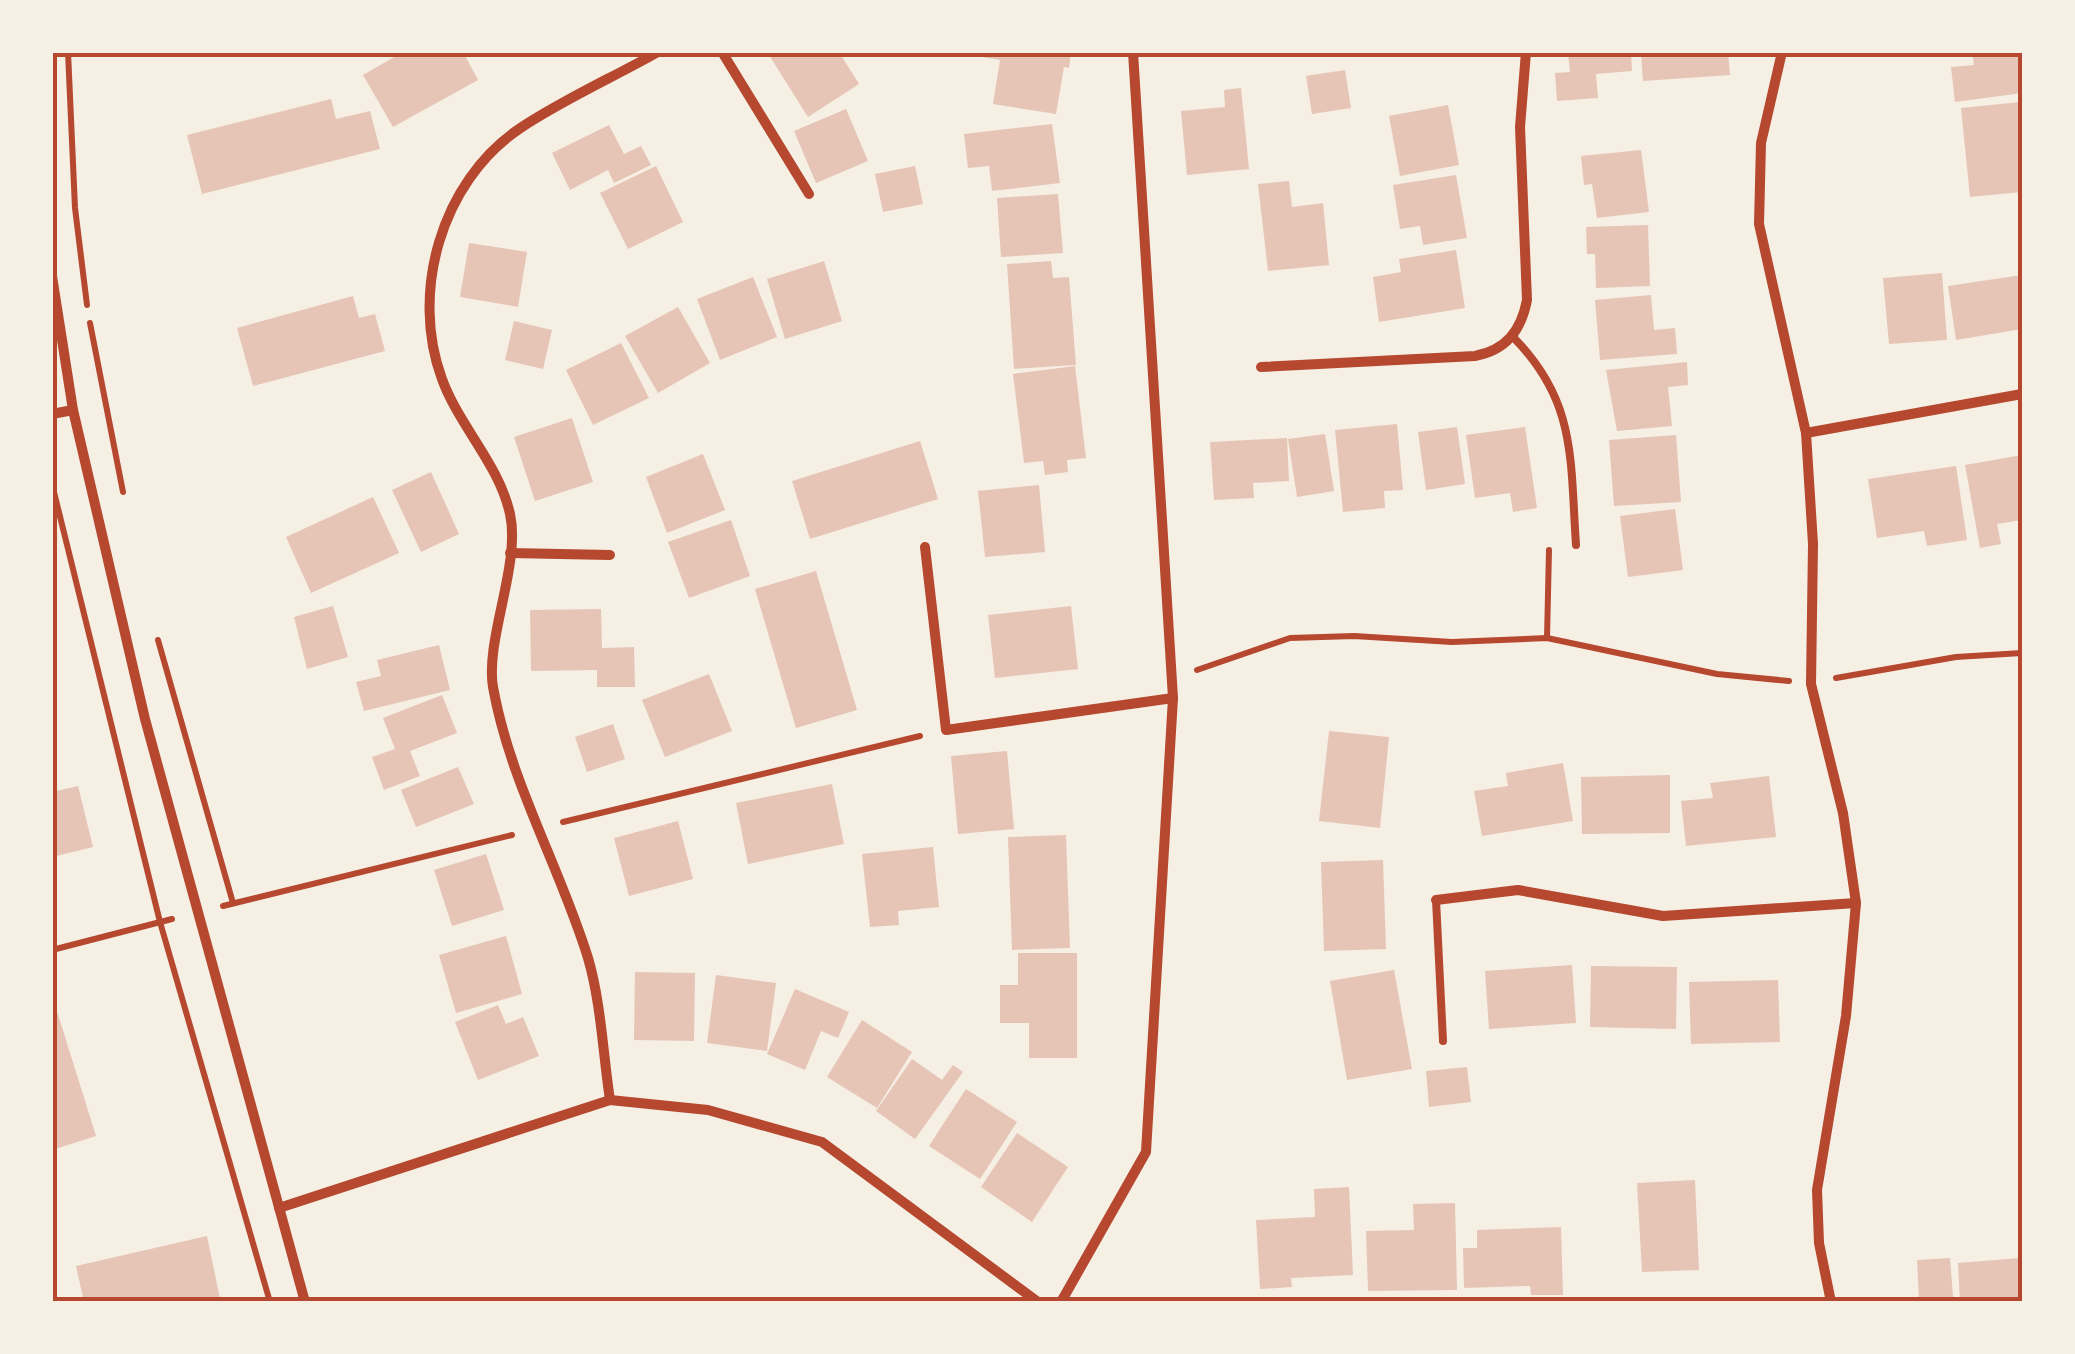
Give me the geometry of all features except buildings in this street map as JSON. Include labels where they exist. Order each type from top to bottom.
[{"type":"street","points":[[610,1100],[588,960],[535,829],[492,684],[510,554],[510,516],[493,470],[442,382],[432,344],[429,298],[442,227],[462,188],[516,130],[658,52]]},
{"type":"street","points":[[722,52],[809,194]]},
{"type":"street","points":[[1061,1302],[1146,1152],[1173,698],[1133,52]]},
{"type":"street","points":[[1261,367],[1474,356],[1490,353],[1512,336],[1527,300],[1520,127],[1526,52]]},
{"type":"street","points":[[1782,52],[1761,143],[1759,224],[1806,433],[1813,544],[1811,681],[1842,813],[1856,904],[1846,1016],[1817,1190],[1820,1244],[1831,1302]]},
{"type":"street","points":[[52,276],[73,410],[195,912],[304,1302]]},
{"type":"street","points":[[1806,433],[2022,394]]},
{"type":"street","points":[[52,414],[73,410]]},
{"type":"street","points":[[925,547],[946,730],[1173,698]]},
{"type":"street","points":[[510,554],[610,555]]},
{"type":"street","points":[[1436,900],[1518,890],[1663,916],[1856,904]]},
{"type":"street","points":[[278,1208],[610,1100],[708,1110],[822,1142],[1038,1302]]},
{"type":"lane","points":[[1512,336],[1534,358],[1562,406],[1576,545]]},
{"type":"lane","points":[[1436,900],[1443,1041]]},
{"type":"path","points":[[68,52],[75,208],[88,312],[127,510]]},
{"type":"path","points":[[52,484],[160,922],[270,1302]]},
{"type":"path","points":[[1548,638],[1549,535]]},
{"type":"path","points":[[157,636],[234,903]]},
{"type":"path","points":[[1171,672],[1208,670],[1290,638],[1354,636],[1452,642],[1548,638],[1717,674],[1811,681],[1956,657],[2022,654]]},
{"type":"path","points":[[52,950],[946,730]]}]
